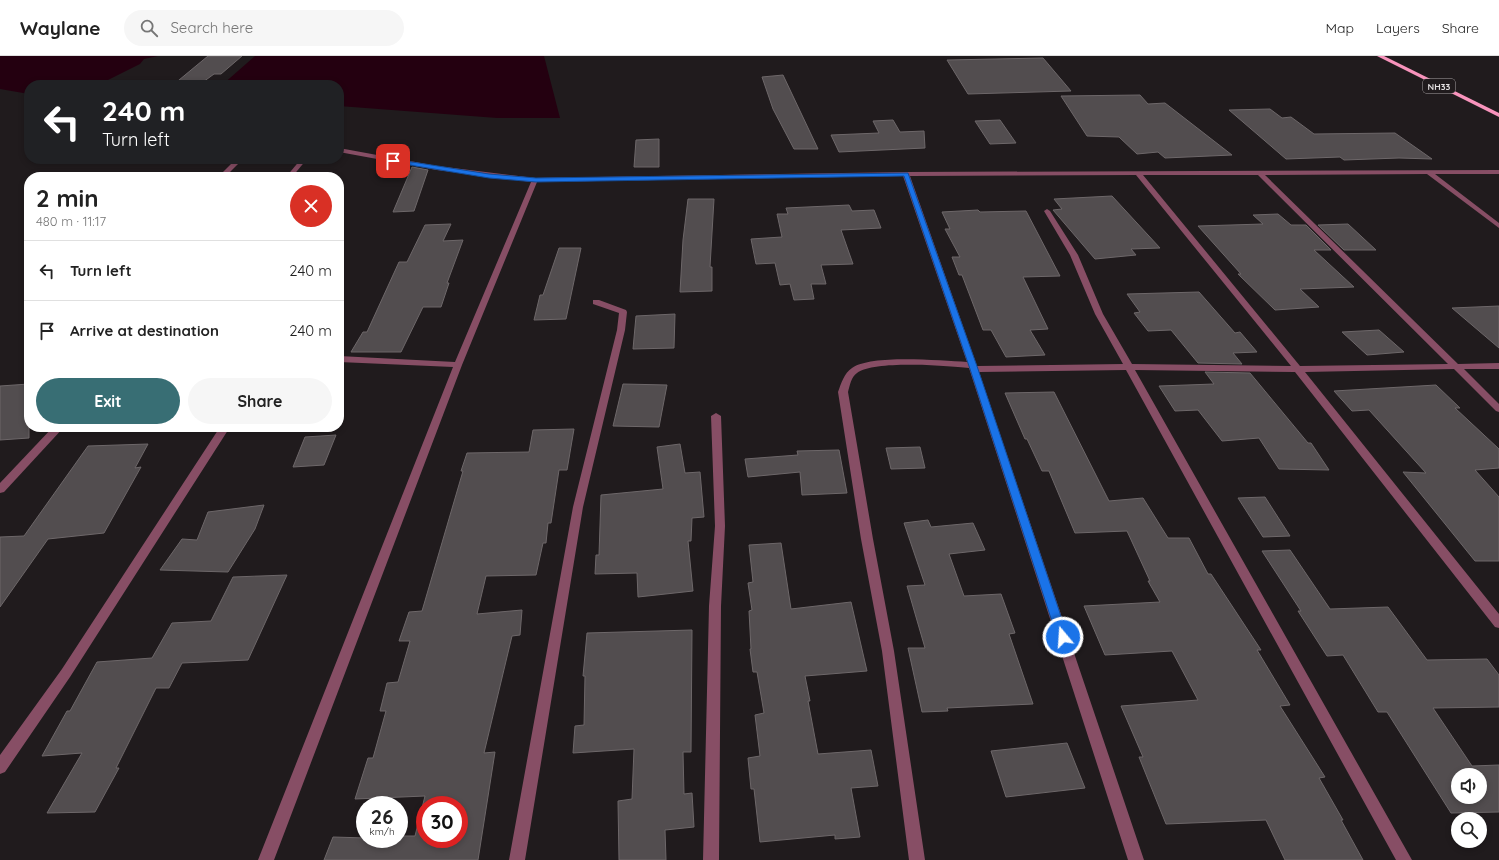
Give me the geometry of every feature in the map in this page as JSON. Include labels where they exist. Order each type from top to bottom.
[{"type":"highway","name":"NH33","points":[[1380,56],[1499,115]]},
{"type":"street","points":[[344,151],[406,164],[489,176],[536,180],[906,174],[1427,171],[1499,172]]},
{"type":"street","points":[[226,172],[235,164]]},
{"type":"street","points":[[293,172],[300,164]]},
{"type":"street","points":[[1427,171],[1499,226]]},
{"type":"street","points":[[1259,172],[1499,409]]},
{"type":"street","points":[[1138,173],[1298,369],[1499,623]]},
{"type":"street","points":[[906,174],[973,367],[1136,860]]},
{"type":"street","points":[[266,860],[458,365],[536,180]]},
{"type":"street","points":[[1047,211],[1074,255],[1099,314],[1136,382],[1150,403],[1404,860]]},
{"type":"street","points":[[517,860],[578,507],[621,330],[623,312],[596,302]]},
{"type":"street","points":[[344,359],[458,365]]},
{"type":"street","points":[[917,860],[888,651],[867,539],[843,392],[847,378],[857,369],[873,364],[973,367],[1298,369],[1499,366]]},
{"type":"street","points":[[712,860],[715,606],[720,526],[716,416]]},
{"type":"street","points":[[0,489],[54,432]]},
{"type":"street","points":[[0,767],[66,673],[222,432]]},
{"type":"shaded area","points":[[0,56],[158,56],[144,59],[140,64],[108,80],[24,80],[24,93],[0,89]]},
{"type":"shaded area","points":[[255,56],[544,56],[560,118],[497,118],[344,106],[344,80],[228,80]]},
{"type":"building","points":[[208,56],[242,56],[221,74],[214,74],[206,80],[179,80]]},
{"type":"building","points":[[1043,58],[1071,91],[968,94],[947,60]]},
{"type":"building","points":[[783,75],[818,149],[794,149],[773,109],[762,77]]},
{"type":"building","points":[[1140,95],[1148,104],[1165,103],[1232,155],[1165,158],[1158,152],[1137,154],[1119,137],[1087,136],[1061,96]]},
{"type":"building","points":[[1270,109],[1282,118],[1291,117],[1314,134],[1395,133],[1432,159],[1399,158],[1344,160],[1340,157],[1286,159],[1229,110]]},
{"type":"building","points":[[893,120],[900,132],[924,131],[925,148],[839,152],[831,135],[879,133],[873,121]]},
{"type":"building","points":[[1000,120],[1016,143],[990,144],[975,121]]},
{"type":"building","points":[[659,139],[659,167],[634,167],[636,140]]},
{"type":"building","points":[[412,167],[428,170],[414,211],[393,212]]},
{"type":"building","points":[[1112,196],[1160,248],[1131,249],[1136,255],[1095,259],[1053,210],[1062,209],[1054,199]]},
{"type":"building","points":[[688,199],[714,199],[710,267],[712,267],[712,291],[680,292],[683,240]]},
{"type":"building","points":[[849,205],[852,211],[874,210],[881,228],[841,230],[853,264],[821,265],[826,284],[811,284],[814,299],[794,300],[790,284],[780,285],[775,263],[756,264],[751,239],[782,237],[777,214],[788,214],[786,208]]},
{"type":"building","points":[[978,210],[980,212],[1026,211],[1060,276],[1023,277],[1048,329],[1030,330],[1045,355],[1006,357],[991,330],[983,330],[962,275],[959,275],[952,257],[960,257],[945,229],[950,229],[942,212]]},
{"type":"building","points":[[1278,214],[1291,225],[1306,225],[1331,250],[1314,250],[1354,287],[1300,289],[1319,307],[1275,310],[1238,274],[1241,274],[1198,226],[1263,224],[1253,215]]},
{"type":"building","points":[[451,224],[443,241],[463,240],[447,283],[449,283],[441,307],[423,307],[401,352],[351,352],[363,332],[367,332],[399,262],[407,262],[425,225]]},
{"type":"building","points":[[1348,224],[1376,250],[1344,250],[1318,225]]},
{"type":"building","points":[[559,248],[581,248],[566,319],[534,320],[540,295],[543,295]]},
{"type":"building","points":[[1199,292],[1235,333],[1240,332],[1257,352],[1233,353],[1242,364],[1198,363],[1171,330],[1148,331],[1134,313],[1140,312],[1127,294]]},
{"type":"building","points":[[1499,306],[1499,348],[1452,308]]},
{"type":"building","points":[[675,314],[674,348],[633,349],[636,316]]},
{"type":"building","points":[[1379,330],[1404,352],[1367,355],[1342,332]]},
{"type":"building","points":[[1205,372],[1250,373],[1308,443],[1311,443],[1329,470],[1279,469],[1259,438],[1222,441],[1198,410],[1175,411],[1159,386],[1214,384]]},
{"type":"building","points":[[24,384],[24,432],[29,432],[29,438],[0,440],[0,386]]},
{"type":"building","points":[[623,384],[667,385],[659,427],[613,426]]},
{"type":"building","points":[[1436,385],[1460,408],[1455,408],[1499,449],[1499,468],[1475,470],[1499,497],[1499,561],[1475,561],[1403,472],[1426,473],[1369,410],[1352,411],[1334,391]]},
{"type":"building","points":[[1054,392],[1109,501],[1143,498],[1168,538],[1189,538],[1208,574],[1211,574],[1261,650],[1257,650],[1290,705],[1280,706],[1325,777],[1319,778],[1343,820],[1341,820],[1363,860],[1285,860],[1266,820],[1166,824],[1139,757],[1143,757],[1121,706],[1198,700],[1172,651],[1105,655],[1084,606],[1160,602],[1148,581],[1150,581],[1127,531],[1075,533],[1049,471],[1042,471],[1027,439],[1025,439],[1005,393]]},
{"type":"building","points":[[574,429],[567,470],[559,470],[551,523],[548,523],[546,543],[543,543],[536,575],[486,576],[477,614],[522,610],[520,635],[512,636],[484,753],[495,752],[478,860],[324,860],[333,837],[356,838],[356,848],[408,848],[408,836],[415,836],[416,832],[416,848],[468,848],[468,796],[356,796],[355,799],[368,758],[373,758],[386,711],[380,711],[387,683],[398,682],[410,641],[399,641],[409,612],[422,611],[467,453],[529,452],[533,430]]},
{"type":"building","points":[[336,435],[324,465],[293,467],[305,437]]},
{"type":"building","points":[[148,444],[135,468],[141,467],[104,533],[48,539],[0,607],[0,537],[24,536],[88,446]]},
{"type":"building","points":[[680,444],[685,473],[700,472],[704,517],[692,518],[691,541],[688,541],[693,591],[638,597],[637,573],[595,574],[596,555],[599,555],[601,495],[663,489],[657,447]]},
{"type":"building","points":[[920,447],[925,468],[891,469],[886,448]]},
{"type":"building","points":[[839,450],[847,493],[802,495],[800,472],[748,477],[745,459],[798,455],[797,451]]},
{"type":"building","points":[[1265,497],[1290,536],[1263,537],[1238,498]]},
{"type":"building","points":[[264,505],[255,529],[228,572],[160,570],[182,539],[197,540],[208,512]]},
{"type":"building","points":[[928,520],[931,527],[973,523],[985,550],[949,554],[964,596],[1001,594],[1015,633],[1009,634],[1033,704],[947,708],[948,711],[922,712],[908,648],[925,648],[907,586],[925,585],[904,523]]},
{"type":"building","points":[[781,543],[791,609],[851,602],[867,671],[805,676],[818,754],[871,750],[878,786],[851,788],[860,837],[835,839],[835,835],[760,842],[754,789],[751,789],[748,758],[760,756],[755,715],[764,713],[757,672],[753,672],[750,649],[749,611],[752,610],[748,583],[753,582],[749,545]]},
{"type":"building","points":[[1290,550],[1330,609],[1388,607],[1427,660],[1487,659],[1499,675],[1499,707],[1433,708],[1472,766],[1499,765],[1499,812],[1451,813],[1387,712],[1378,712],[1343,655],[1327,656],[1298,611],[1301,611],[1262,551]]},
{"type":"building","points":[[287,575],[248,660],[182,663],[169,688],[156,688],[116,768],[119,768],[95,812],[47,813],[82,753],[42,756],[67,711],[70,711],[97,662],[152,658],[172,623],[211,621],[233,577]]},
{"type":"building","points":[[692,630],[691,752],[683,752],[684,794],[692,793],[694,827],[665,830],[666,860],[619,860],[618,801],[632,799],[634,749],[573,753],[575,726],[584,725],[585,676],[583,676],[587,633]]},
{"type":"building","points":[[1067,743],[1085,788],[1006,797],[991,751]]},
{"type":"route","points":[[393,161],[489,176],[536,180],[906,174],[974,369],[1063,637]]}]
